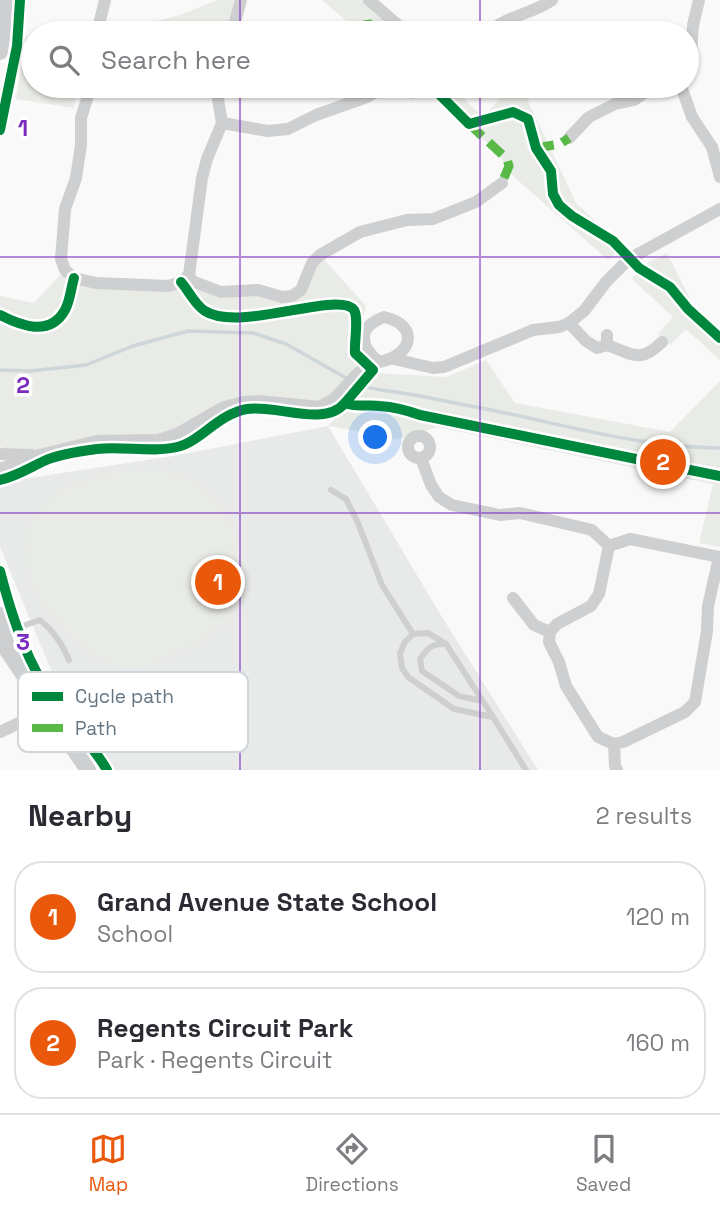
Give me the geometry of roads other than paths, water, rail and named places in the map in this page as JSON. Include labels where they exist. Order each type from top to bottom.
[{"type":"street","points":[[0,52],[7,0]]},
{"type":"street","points":[[100,21],[105,0]]},
{"type":"street","points":[[236,21],[242,0]]},
{"type":"street","points":[[369,0],[393,21]]},
{"type":"street","points":[[506,21],[538,9],[552,0]]},
{"type":"street","points":[[694,21],[699,0]]},
{"type":"street","points":[[87,98],[81,118],[81,145],[75,178],[65,209],[61,259],[65,270],[74,278],[96,283],[157,286],[181,282],[188,275],[206,159],[222,123],[218,98]]},
{"type":"street","points":[[222,123],[268,131],[288,128],[364,98]]},
{"type":"street","points":[[569,138],[589,117],[615,104],[637,98]]},
{"type":"street","points":[[685,98],[692,117],[712,147],[720,177]]},
{"type":"street","points":[[188,275],[192,281],[221,292],[258,290],[282,297],[292,296],[301,290],[312,263],[320,255],[360,232],[407,220],[433,219],[476,202],[502,183]]},
{"type":"street","points":[[0,469],[35,456],[97,441],[158,440],[177,434],[224,407],[259,401],[319,407],[341,392],[357,375],[379,362],[394,359],[433,368],[444,367],[533,330],[559,327],[584,311],[629,258],[720,209]]},
{"type":"street","points":[[357,375],[364,332],[371,322],[384,317],[397,320],[404,326],[421,364]]},
{"type":"street","points":[[569,323],[586,341],[597,348],[607,340],[640,356],[650,355],[662,342]]},
{"type":"street","points":[[394,359],[404,352],[408,338]]},
{"type":"street","points":[[364,345],[370,355],[379,362]]},
{"type":"street","points":[[0,454],[35,456]]},
{"type":"street","points":[[421,458],[431,485],[439,497],[452,505],[500,515],[520,513],[592,530],[609,546]]},
{"type":"street","points":[[630,539],[720,557],[708,606],[707,631],[695,702],[685,712],[614,744],[598,737],[566,686],[559,662],[549,642],[550,632],[557,624],[591,606],[599,594],[609,546],[630,539]]},
{"type":"street","points":[[513,598],[534,625],[550,632]]},
{"type":"street","points":[[0,615],[3,636],[23,672]]},
{"type":"street","points":[[0,732],[18,723]]},
{"type":"street","points":[[614,744],[617,770]]},
{"type":"street","points":[[76,752],[88,770]]},
{"type":"lane","points":[[331,490],[346,499],[382,585],[413,634]]},
{"type":"lane","points":[[3,636],[40,620],[52,629],[69,660]]},
{"type":"lane","points":[[493,717],[454,709],[408,677],[402,668],[400,653],[405,642],[413,634],[428,633],[446,644],[482,701],[493,717],[527,770]]},
{"type":"lane","points":[[446,644],[435,643],[427,649],[420,659],[422,671],[459,696],[482,701]]},
{"type":"waterway","points":[[0,370],[30,371],[86,365],[133,346],[188,331],[253,333],[286,344],[348,379]]},
{"type":"waterway","points":[[355,383],[624,438],[688,447],[720,448]]},
{"type":"place","name":"Regents Circuit Park","points":[[663,462]]},
{"type":"place","name":"Grand Avenue State School","points":[[218,582]]}]
